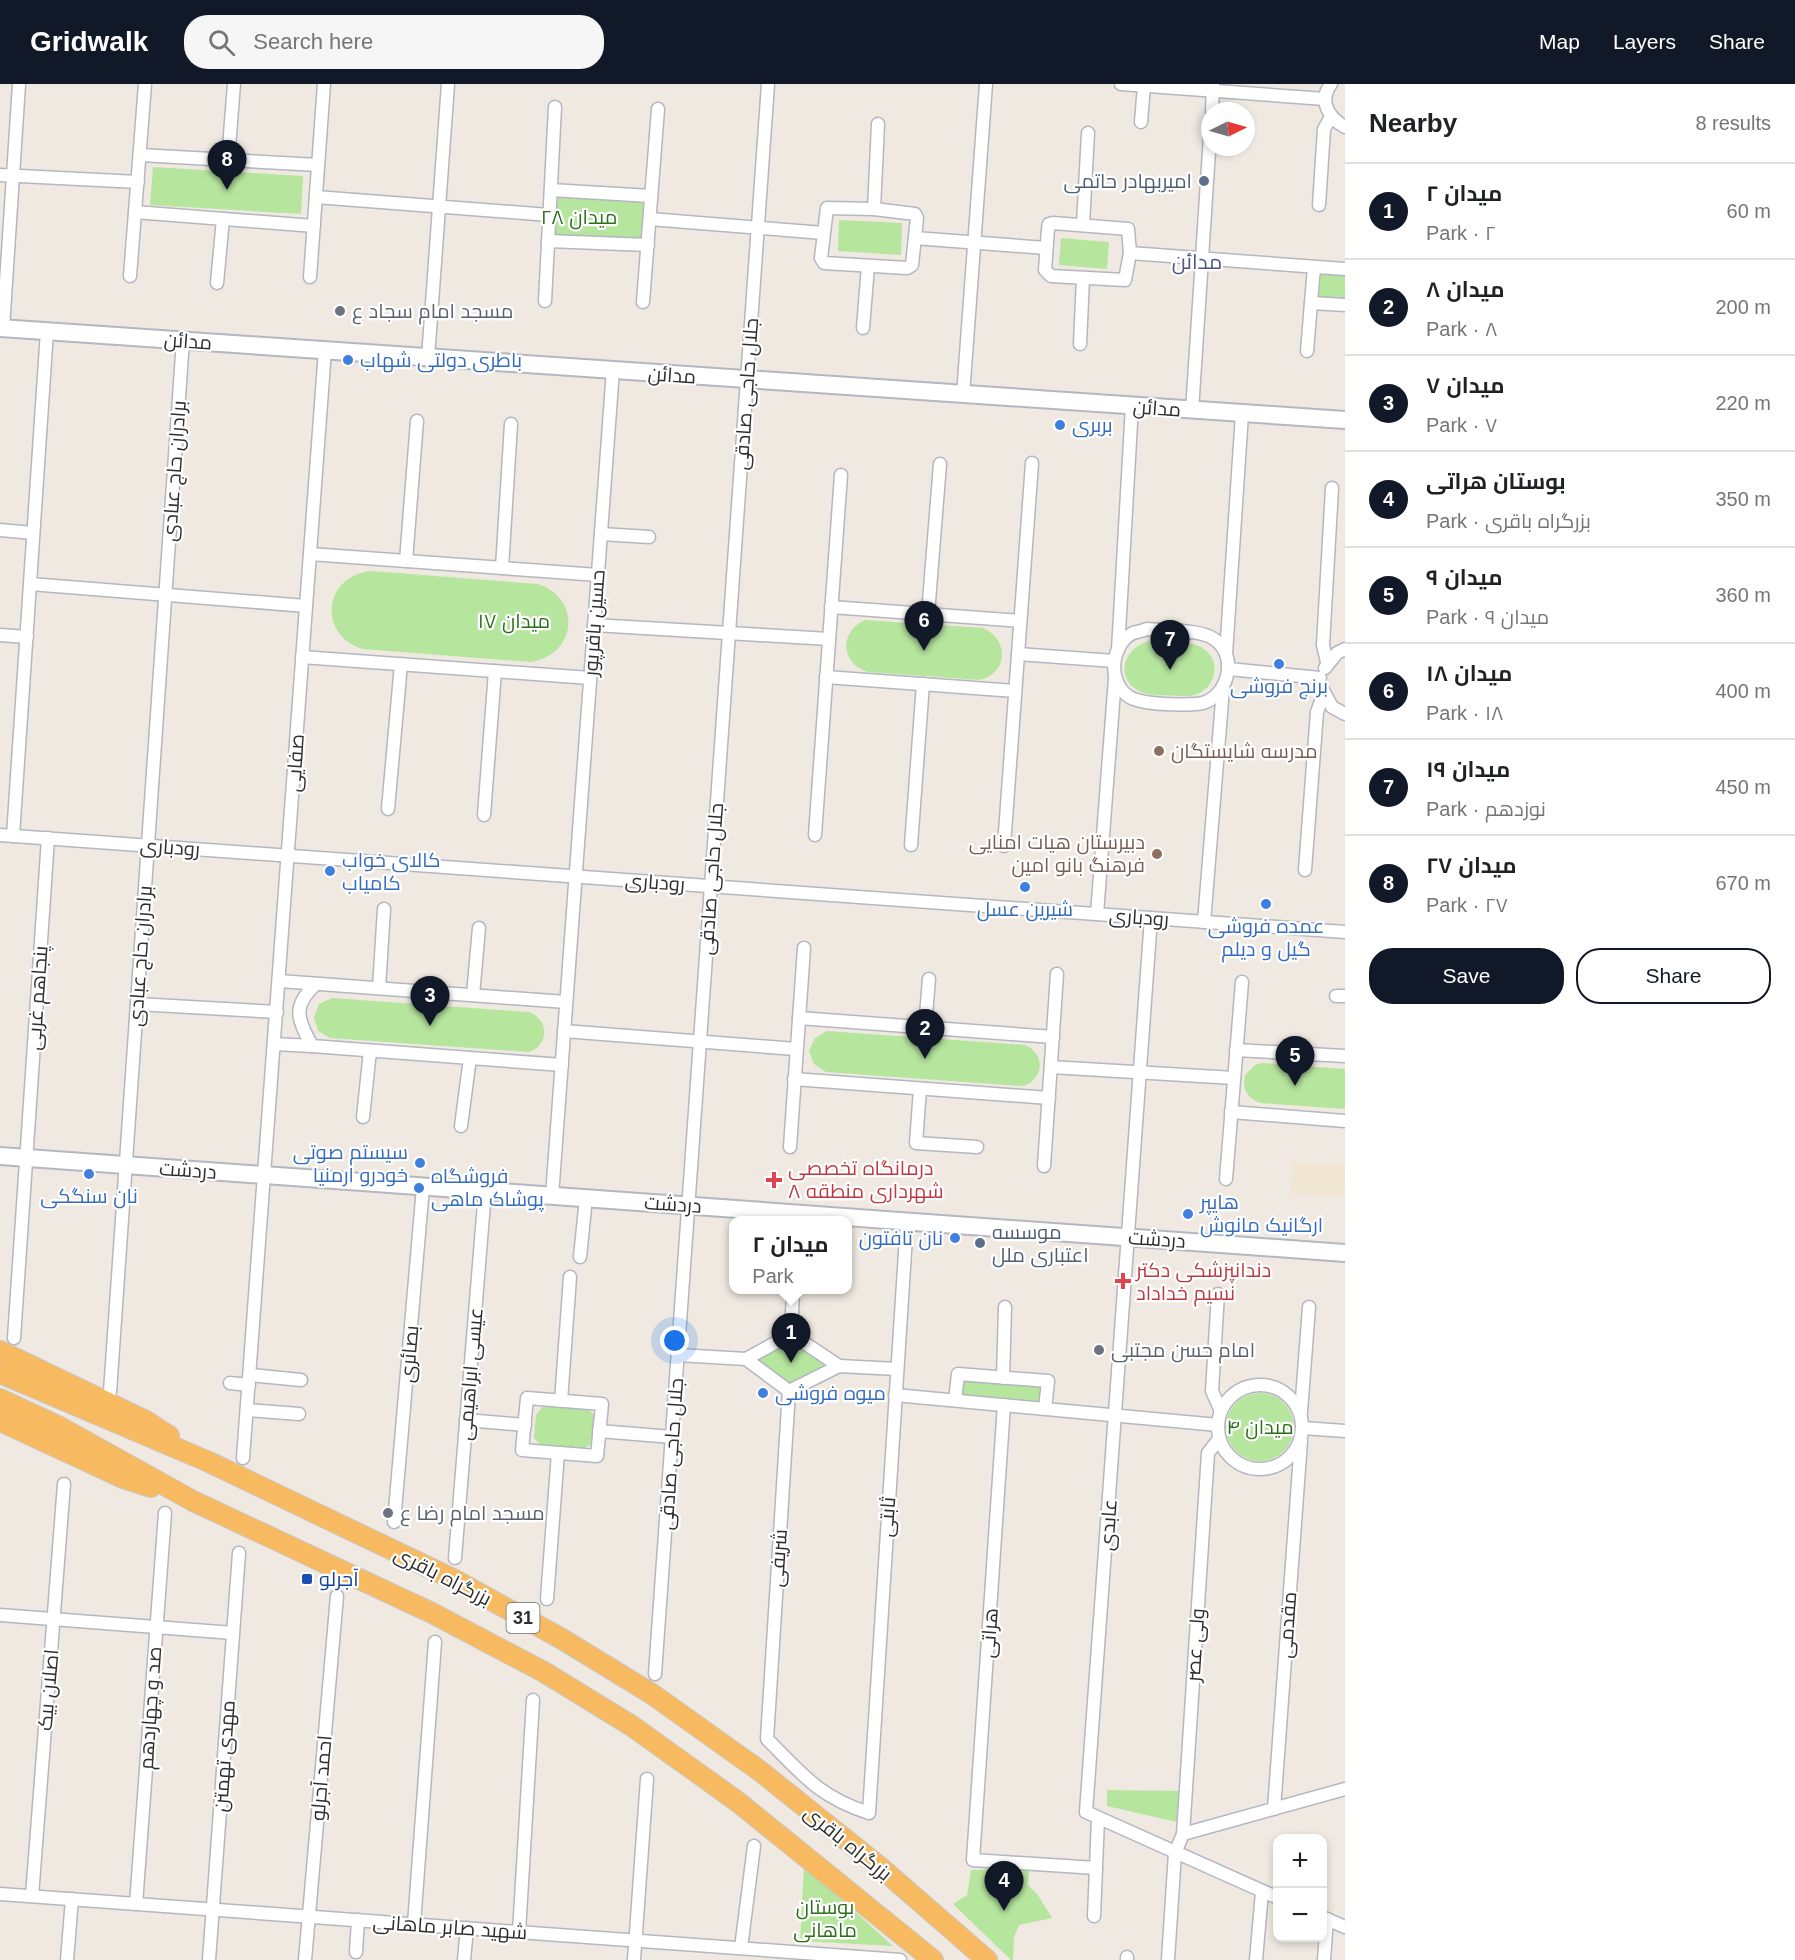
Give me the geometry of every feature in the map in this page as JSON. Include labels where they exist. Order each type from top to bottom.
[{"type":"highway","points":[[7,1345],[146,1421],[209,1462]]},
{"type":"highway","name":"بزرگراه باقری","points":[[0,1373],[209,1462],[453,1579],[562,1639],[652,1694],[760,1771],[880,1868],[987,1960]]},
{"type":"highway","name":"بزرگراه باقری","points":[[0,1399],[60,1427],[193,1501],[432,1613],[544,1672],[632,1726],[738,1802],[933,1960]]},
{"type":"highway","points":[[0,1421],[123,1478],[193,1501]]},
{"type":"main road","name":"مدائن","points":[[1,328],[1345,420]]},
{"type":"main road","name":"دردشت","points":[[0,1156],[834,1216]]},
{"type":"main road","name":"دردشت","points":[[852,1217],[1345,1253]]},
{"type":"street","points":[[1,328],[6,175],[19,84]]},
{"type":"street","points":[[130,276],[145,84]]},
{"type":"street","points":[[228,160],[234,84]]},
{"type":"street","points":[[310,277],[324,84]]},
{"type":"street","points":[[428,358],[448,84]]},
{"type":"street","name":"جلال حاجی صادقی","points":[[655,1674],[768,84]]},
{"type":"street","points":[[963,395],[986,84]]},
{"type":"street","points":[[1121,84],[1213,88],[1325,99]]},
{"type":"street","points":[[1331,84],[1325,99],[1331,117],[1345,127]]},
{"type":"street","points":[[1141,122],[1144,86]]},
{"type":"street","points":[[545,301],[555,107]]},
{"type":"street","points":[[643,302],[658,109]]},
{"type":"street","points":[[1319,205],[1324,129],[1331,117]]},
{"type":"street","points":[[874,209],[878,124]]},
{"type":"street","points":[[1083,224],[1088,133]]},
{"type":"street","points":[[140,155],[318,165]]},
{"type":"street","points":[[1192,411],[1209,156]]},
{"type":"street","points":[[6,175],[138,182]]},
{"type":"street","points":[[551,190],[651,196]]},
{"type":"street","points":[[316,197],[549,215]]},
{"type":"street","points":[[827,208],[874,209],[915,214],[917,218],[910,267],[868,266],[822,261],[827,208]]},
{"type":"street","points":[[135,212],[314,226]]},
{"type":"street","points":[[217,283],[223,219]]},
{"type":"street","points":[[650,219],[823,233]]},
{"type":"street","points":[[1049,224],[1083,224],[1128,230],[1130,253],[1125,280],[1047,274],[1045,270],[1049,224]]},
{"type":"street","points":[[915,238],[1046,248]]},
{"type":"street","points":[[548,241],[648,244]]},
{"type":"street","points":[[1130,253],[1345,269]]},
{"type":"street","points":[[863,328],[868,266]]},
{"type":"street","points":[[1307,351],[1314,267]]},
{"type":"street","points":[[1080,344],[1083,278]]},
{"type":"street","points":[[1311,303],[1345,305]]},
{"type":"street","points":[[13,836],[47,331]]},
{"type":"street","name":"برادران حاج عبادی","points":[[110,1392],[183,340]]},
{"type":"street","name":"صفایی","points":[[243,1458],[325,350]]},
{"type":"street","name":"حسین باقرپور","points":[[552,1196],[613,370]]},
{"type":"street","points":[[1097,914],[1132,406]]},
{"type":"street","points":[[1204,922],[1223,686],[1228,669],[1226,654],[1242,414]]},
{"type":"street","points":[[406,561],[417,421]]},
{"type":"street","points":[[502,568],[511,424]]},
{"type":"street","points":[[1004,846],[1032,463]]},
{"type":"street","points":[[928,614],[940,464]]},
{"type":"street","points":[[815,835],[841,475]]},
{"type":"street","points":[[1327,662],[1323,645],[1332,488]]},
{"type":"street","points":[[0,530],[33,533]]},
{"type":"street","points":[[601,534],[649,537]]},
{"type":"street","points":[[310,554],[598,575]]},
{"type":"street","points":[[30,584],[306,606]]},
{"type":"street","points":[[831,607],[1020,621]]},
{"type":"street","points":[[594,625],[829,639]]},
{"type":"street","points":[[1116,656],[1132,634],[1147,630],[1202,634],[1213,638],[1226,654]]},
{"type":"street","points":[[0,635],[27,637]]},
{"type":"street","points":[[1345,649],[1327,662],[1320,678],[1324,693],[1332,707],[1345,714]]},
{"type":"street","points":[[1018,654],[1116,656]]},
{"type":"street","points":[[303,657],[590,678]]},
{"type":"street","points":[[388,809],[401,664]]},
{"type":"street","points":[[1228,669],[1320,678]]},
{"type":"street","points":[[484,815],[495,671]]},
{"type":"street","points":[[826,677],[1016,691]]},
{"type":"street","points":[[1115,677],[1127,696],[1140,701],[1195,705],[1206,703],[1216,697],[1223,686]]},
{"type":"street","points":[[911,845],[923,684]]},
{"type":"street","points":[[1305,870],[1317,712],[1324,693]]},
{"type":"street","name":"رودباری","points":[[0,835],[1345,932]]},
{"type":"street","name":"پنجاهم غربی","points":[[7,1345],[26,1158],[48,838]]},
{"type":"street","points":[[379,988],[384,909]]},
{"type":"street","name":"عابدی","points":[[1098,1819],[1086,1812],[1129,1237],[1150,918]]},
{"type":"street","points":[[473,995],[479,928]]},
{"type":"street","points":[[790,1147],[804,948]]},
{"type":"street","points":[[1044,1166],[1057,974]]},
{"type":"street","points":[[925,1027],[928,980]]},
{"type":"street","points":[[279,981],[566,1002]]},
{"type":"street","points":[[1226,1179],[1242,982]]},
{"type":"street","points":[[312,1046],[302,1027],[298,1010],[303,995],[316,984]]},
{"type":"street","points":[[137,1004],[277,1012]]},
{"type":"street","points":[[799,1018],[1053,1037]]},
{"type":"street","points":[[564,1031],[796,1049]]},
{"type":"street","points":[[274,1044],[562,1065]]},
{"type":"street","points":[[1236,1050],[1345,1056]]},
{"type":"street","points":[[363,1117],[370,1051]]},
{"type":"street","points":[[461,1126],[470,1058]]},
{"type":"street","points":[[1051,1067],[1234,1078]]},
{"type":"street","points":[[794,1079],[1049,1098]]},
{"type":"street","points":[[920,1089],[916,1143],[977,1147]]},
{"type":"street","points":[[1231,1112],[1345,1121]]},
{"type":"street","name":"بصائری","points":[[394,1522],[423,1187]]},
{"type":"street","name":"عیسی ابراهیمی","points":[[455,1558],[485,1191]]},
{"type":"street","points":[[580,1257],[586,1198]]},
{"type":"street","name":"ثابتی","points":[[868,1813],[907,1221]]},
{"type":"street","points":[[561,1401],[570,1277]]},
{"type":"street","points":[[791,1334],[793,1294]]},
{"type":"street","points":[[1218,1294],[1212,1391],[1221,1411]]},
{"type":"street","points":[[1003,1378],[1005,1307]]},
{"type":"street","points":[[1300,1413],[1293,1401],[1282,1391],[1269,1386],[1254,1385],[1240,1390],[1229,1399],[1221,1411],[1218,1425],[1219,1439],[1225,1451],[1234,1461],[1259,1470],[1284,1463],[1294,1453],[1301,1441],[1303,1428],[1300,1413],[1309,1307]]},
{"type":"street","points":[[678,1355],[746,1359],[791,1334]]},
{"type":"street","points":[[791,1334],[839,1366]]},
{"type":"street","points":[[746,1359],[789,1391],[839,1366],[897,1369]]},
{"type":"street","points":[[955,1400],[958,1374],[1048,1381],[1045,1409]]},
{"type":"street","points":[[230,1383],[249,1380],[301,1380]]},
{"type":"street","name":"شریفی","points":[[789,1391],[767,1739],[822,1792],[846,1806],[868,1813]]},
{"type":"street","points":[[895,1395],[1218,1425]]},
{"type":"street","points":[[527,1398],[561,1401],[602,1404],[597,1456],[522,1450],[527,1398]]},
{"type":"street","name":"هراتی","points":[[1004,1405],[973,1860],[1096,1868]]},
{"type":"street","points":[[247,1410],[299,1414]]},
{"type":"street","points":[[466,1420],[525,1425]]},
{"type":"street","points":[[1303,1428],[1345,1431]]},
{"type":"street","points":[[599,1431],[672,1437]]},
{"type":"street","name":"ولی عصر","points":[[1168,1960],[1175,1853],[1183,1834],[1208,1454],[1219,1439]]},
{"type":"street","name":"مقدمی","points":[[1274,1809],[1301,1441]]},
{"type":"street","points":[[547,1599],[558,1453]]},
{"type":"street","name":"اصلان بیک","points":[[32,1896],[64,1484]]},
{"type":"street","name":"صد و چهاردهم","points":[[136,1904],[165,1513]]},
{"type":"street","name":"مهدی تهمتن","points":[[210,1960],[239,1552]]},
{"type":"street","name":"احمد آجرلو","points":[[305,1960],[337,1596]]},
{"type":"street","points":[[0,1615],[233,1633]]},
{"type":"street","points":[[414,1924],[435,1642]]},
{"type":"street","points":[[519,1932],[533,1700]]},
{"type":"street","points":[[634,1960],[647,1779]]},
{"type":"street","points":[[1183,1834],[1345,1789]]},
{"type":"street","points":[[1094,1916],[1098,1819],[1273,1896]]},
{"type":"street","points":[[741,1948],[754,1846]]},
{"type":"street","points":[[1256,1960],[1262,1892]]},
{"type":"street","name":"شهید صابر ماهانی","points":[[0,1893],[741,1948],[784,1956],[900,1960]]},
{"type":"street","points":[[66,1960],[72,1899]]},
{"type":"street","points":[[1327,1919],[1345,1927]]},
{"type":"street","points":[[356,1952],[358,1920]]},
{"type":"street","points":[[464,1960],[466,1928]]},
{"type":"street","points":[[1324,1942],[1324,1960]]},
{"type":"shaded area","points":[[1293,1162],[1345,1165],[1345,1197],[1291,1193]]},
{"type":"green space","points":[[153,167],[303,176],[301,214],[150,205]]},
{"type":"green space","name":"میدان ۲۸","points":[[554,193],[649,199],[645,242],[551,237]]},
{"type":"green space","points":[[839,220],[902,223],[901,255],[838,251]]},
{"type":"green space","points":[[1061,238],[1109,242],[1107,269],[1059,265]]},
{"type":"green space","points":[[1317,271],[1345,271],[1345,302],[1315,299]]},
{"type":"green space","name":"میدان ۱۷","points":[[371,571],[538,584],[552,591],[562,601],[567,613],[568,626],[565,638],[558,649],[546,657],[531,662],[363,649],[348,642],[338,632],[333,619],[332,607],[335,594],[343,583],[355,575]]},
{"type":"green space","points":[[865,620],[983,628],[998,640],[1002,656],[1000,664],[989,677],[979,680],[868,672],[852,662],[846,647],[851,632]]},
{"type":"green space","points":[[1151,641],[1183,642],[1201,647],[1209,653],[1215,670],[1209,685],[1194,695],[1184,696],[1149,694],[1131,685],[1126,678],[1125,670],[1129,655],[1134,649]]},
{"type":"green space","points":[[332,998],[529,1012],[541,1021],[543,1039],[535,1049],[528,1052],[330,1038],[318,1031],[314,1017],[319,1004]]},
{"type":"green space","points":[[827,1031],[1025,1045],[1036,1054],[1040,1066],[1039,1072],[1030,1083],[1023,1086],[826,1072],[814,1064],[809,1051],[815,1038]]},
{"type":"green space","points":[[1262,1063],[1345,1069],[1345,1109],[1256,1101],[1245,1089],[1244,1080],[1245,1075],[1255,1065]]},
{"type":"green space","points":[[791,1341],[826,1365],[790,1384],[757,1360]]},
{"type":"green space","points":[[961,1379],[1043,1386],[1042,1404],[960,1397]]},
{"type":"green space","name":"میدان ۴","points":[[1260,1393],[1273,1396],[1284,1403],[1291,1414],[1294,1427],[1291,1440],[1284,1451],[1273,1458],[1260,1461],[1247,1458],[1236,1451],[1229,1440],[1226,1427],[1229,1414],[1236,1403],[1247,1396]]},
{"type":"green space","points":[[544,1405],[588,1409],[596,1417],[594,1442],[585,1448],[543,1447],[534,1438],[536,1415]]},
{"type":"green space","points":[[1107,1790],[1179,1791],[1177,1822],[1107,1806]]},
{"type":"green space","name":"بوستان ماهانی","points":[[804,1866],[893,1946],[800,1941]]},
{"type":"green space","points":[[1029,1869],[1028,1885],[1037,1894],[1052,1918],[1019,1925],[1014,1937],[1013,1960],[1011,1960],[953,1904],[967,1895],[971,1870]]},
{"type":"place","name":"امیربهادر حاتمی","points":[[1204,181]]},
{"type":"place","name":"میدان ۲۷","points":[[227,190]]},
{"type":"place","name":"مسجد امام سجاد ع","points":[[340,311]]},
{"type":"place","name":"باطری دولتی شهاب","points":[[348,360]]},
{"type":"place","name":"بربری","points":[[1060,425]]},
{"type":"place","name":"میدان ۱۸","points":[[924,651]]},
{"type":"place","name":"برنج فروشی","points":[[1279,664]]},
{"type":"place","name":"میدان ۱۹","points":[[1170,670]]},
{"type":"place","name":"مدرسه شایستگان","points":[[1159,751]]},
{"type":"place","name":"دبیرستان هیات امنایی فرهنگ بانو امین","points":[[1157,854]]},
{"type":"place","name":"کالای خواب کامیاب","points":[[330,871]]},
{"type":"place","name":"شیرین عسل","points":[[1025,887]]},
{"type":"place","name":"عمده فروشی گیل و دیلم","points":[[1266,904]]},
{"type":"place","name":"میدان ۷","points":[[430,1026]]},
{"type":"place","name":"میدان ۸","points":[[925,1059]]},
{"type":"place","name":"میدان ۹","points":[[1295,1086]]},
{"type":"place","name":"سیستم صوتی خودرو ارمنیا","points":[[420,1163]]},
{"type":"place","name":"نان سنگکی","points":[[89,1174]]},
{"type":"place","name":"درمانگاه تخصصی شهرداری منطقه ۸","points":[[774,1180]]},
{"type":"place","name":"فروشگاه پوشاک ماهی","points":[[419,1188]]},
{"type":"place","name":"هایپر ارگانیک مانوش","points":[[1188,1214]]},
{"type":"place","name":"نان تافتون","points":[[955,1238]]},
{"type":"place","name":"موسسه اعتباری ملل","points":[[980,1243]]},
{"type":"place","name":"دندانپزشکی دکتر نسیم خداداد","points":[[1123,1281]]},
{"type":"place","name":"امام حسن مجتبی","points":[[1099,1350]]},
{"type":"place","name":"میدان ۲","points":[[791,1363]]},
{"type":"place","name":"میوه فروشی","points":[[763,1393]]},
{"type":"place","name":"مسجد امام رضا ع","points":[[388,1513]]},
{"type":"place","name":"آجرلو","points":[[307,1579]]},
{"type":"place","name":"بوستان هراتی","points":[[1004,1911]]},
{"type":"district","name":"مدائن","points":[[1197,262]]}]
